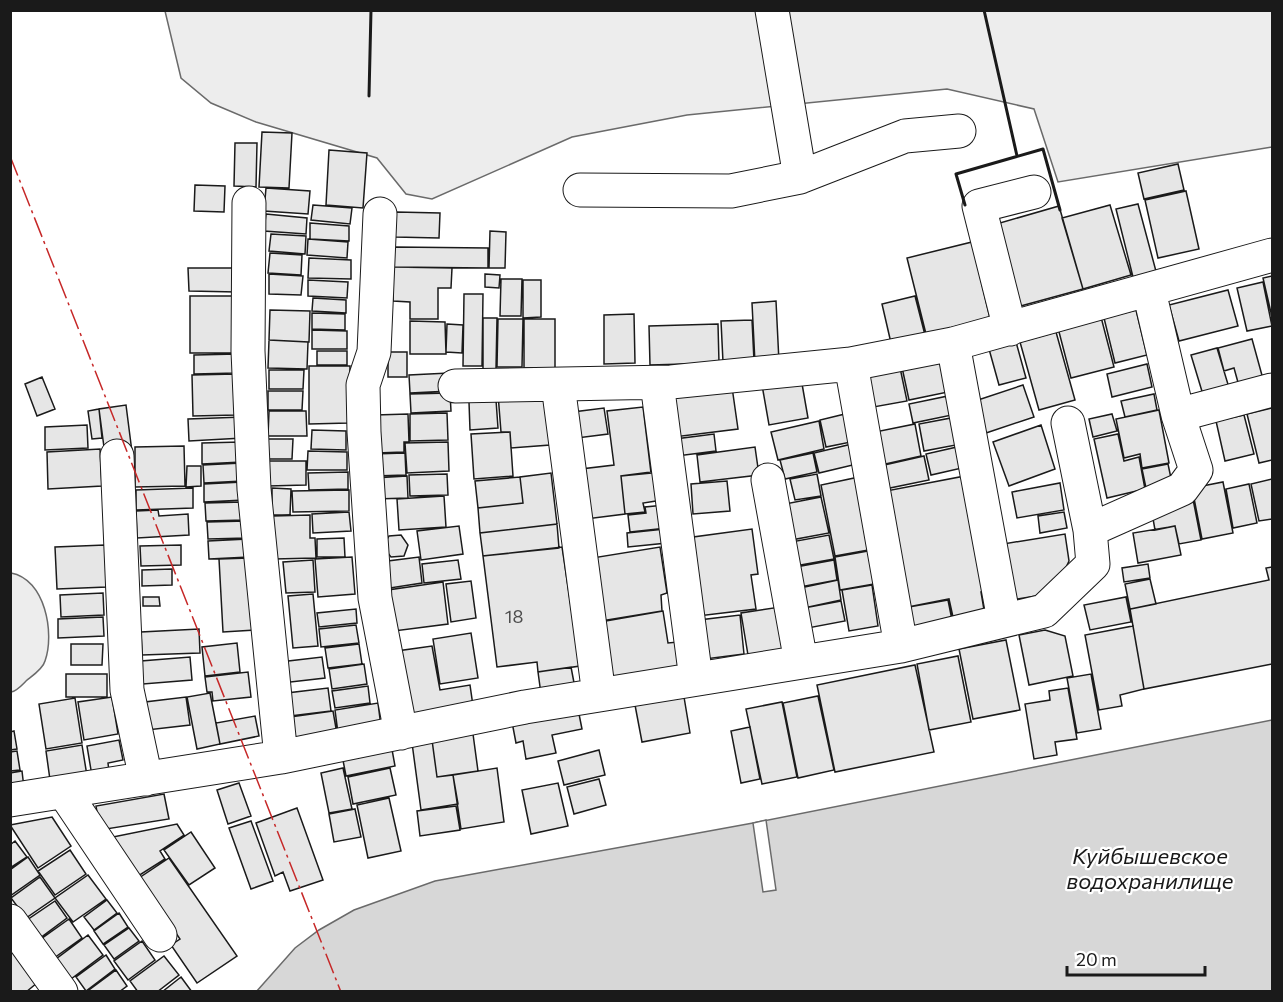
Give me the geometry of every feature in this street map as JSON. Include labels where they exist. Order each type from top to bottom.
[{"type":"lane","points":[[772,10],[800,177]]},
{"type":"lane","points":[[580,190],[731,191],[800,177],[905,136],[959,130]]},
{"type":"lane","points":[[1010,329],[979,206],[1034,192]]},
{"type":"lane","points":[[249,203],[248,351],[254,489],[281,757]]},
{"type":"lane","points":[[380,214],[374,352],[363,385],[364,432],[375,598],[401,733]]},
{"type":"lane","points":[[455,386],[657,383],[851,364],[953,344],[1272,255]]},
{"type":"lane","points":[[1090,531],[1182,489],[1196,470],[1178,415],[1149,291]]},
{"type":"lane","points":[[953,344],[1004,620]]},
{"type":"lane","points":[[851,364],[901,646]]},
{"type":"lane","points":[[657,383],[696,679]]},
{"type":"lane","points":[[558,385],[598,695]]},
{"type":"lane","points":[[1178,415],[1272,390]]},
{"type":"lane","points":[[10,800],[281,757],[598,695],[901,646],[1044,611],[1093,564],[1090,531],[1068,423]]},
{"type":"lane","points":[[117,456],[127,690],[146,779]]},
{"type":"lane","points":[[768,480],[801,662]]},
{"type":"lane","points":[[64,792],[160,935]]},
{"type":"lane","points":[[10,921],[61,992]]},
{"type":"shaded area","points":[[165,11],[1272,11],[1272,147],[1058,182],[1034,109],[947,89],[687,115],[572,137],[432,199],[406,194],[377,158],[256,122],[211,103],[181,78]]},
{"type":"shaded area","points":[[11,573],[23,577],[39,596],[48,622],[49,636],[48,649],[42,667],[19,688],[11,692]]},
{"type":"water","name":"Куйбышевское водохранилище","points":[[1272,720],[1272,991],[256,992],[295,948],[319,930],[354,910],[435,881],[753,823]]},
{"type":"pier","points":[[766,820],[776,890],[763,892],[753,823]]},
{"type":"building","points":[[262,132],[292,133],[289,188],[259,187]]},
{"type":"building","points":[[235,143],[257,143],[256,187],[234,186]]},
{"type":"building","points":[[329,150],[367,153],[363,208],[326,205]]},
{"type":"building","points":[[1178,164],[1184,190],[1144,199],[1138,173]]},
{"type":"building","points":[[195,185],[225,186],[224,212],[194,211]]},
{"type":"building","points":[[266,188],[310,191],[308,214],[264,211]]},
{"type":"building","points":[[1186,191],[1199,249],[1158,258],[1145,200]]},
{"type":"building","points":[[1138,204],[1157,275],[1134,281],[1116,209]]},
{"type":"building","points":[[313,205],[352,208],[350,224],[311,220]]},
{"type":"building","points":[[1110,205],[1131,275],[1083,289],[1062,218]]},
{"type":"building","points":[[1059,206],[1083,289],[1017,307],[993,225]]},
{"type":"building","points":[[396,212],[440,213],[439,238],[395,237]]},
{"type":"building","points":[[266,214],[307,218],[306,234],[264,231]]},
{"type":"building","points":[[310,223],[349,226],[349,241],[310,239]]},
{"type":"building","points":[[490,231],[506,232],[505,268],[489,268]]},
{"type":"building","points":[[271,234],[306,236],[305,254],[269,251]]},
{"type":"building","points":[[308,239],[348,242],[347,258],[307,255]]},
{"type":"building","points":[[972,242],[990,318],[926,334],[907,258]]},
{"type":"building","points":[[394,247],[488,248],[488,268],[393,267]]},
{"type":"building","points":[[270,253],[302,255],[301,275],[268,273]]},
{"type":"building","points":[[309,258],[351,260],[351,279],[308,278]]},
{"type":"building","points":[[393,267],[452,268],[451,288],[438,288],[438,319],[410,319],[410,302],[393,301]]},
{"type":"building","points":[[188,268],[237,268],[237,292],[189,291]]},
{"type":"building","points":[[269,274],[303,276],[301,295],[269,294]]},
{"type":"building","points":[[485,274],[500,275],[499,288],[485,287]]},
{"type":"building","points":[[1272,276],[1272,317],[1263,278]]},
{"type":"building","points":[[501,279],[522,279],[521,316],[500,316]]},
{"type":"building","points":[[308,280],[348,282],[347,298],[308,296]]},
{"type":"building","points":[[523,280],[541,280],[541,317],[523,318]]},
{"type":"building","points":[[1263,282],[1272,326],[1247,331],[1237,288]]},
{"type":"building","points":[[1228,290],[1238,326],[1179,341],[1169,305]]},
{"type":"building","points":[[464,294],[483,294],[482,366],[463,366]]},
{"type":"building","points":[[190,296],[238,296],[238,353],[190,353]]},
{"type":"building","points":[[915,296],[925,335],[891,343],[882,304]]},
{"type":"building","points":[[313,298],[346,300],[346,313],[312,311]]},
{"type":"building","points":[[776,301],[779,362],[755,363],[752,303]]},
{"type":"building","points":[[270,310],[310,311],[309,342],[269,340]]},
{"type":"building","points":[[1136,310],[1147,355],[1115,363],[1104,318]]},
{"type":"building","points":[[312,313],[345,314],[345,330],[312,329]]},
{"type":"building","points":[[634,314],[635,363],[604,364],[604,315]]},
{"type":"building","points":[[1101,317],[1114,367],[1071,378],[1058,328]]},
{"type":"building","points":[[483,318],[497,318],[496,369],[483,369]]},
{"type":"building","points":[[498,319],[523,319],[522,367],[497,367]]},
{"type":"building","points":[[524,319],[555,319],[555,368],[524,368]]},
{"type":"building","points":[[752,320],[754,361],[723,362],[721,321]]},
{"type":"building","points":[[410,321],[445,322],[446,354],[410,354]]},
{"type":"building","points":[[447,324],[463,325],[462,353],[446,352]]},
{"type":"building","points":[[718,324],[719,363],[650,365],[649,326]]},
{"type":"building","points":[[312,330],[347,331],[347,349],[312,349]]},
{"type":"building","points":[[1056,332],[1075,400],[1039,410],[1020,342]]},
{"type":"building","points":[[1252,339],[1263,379],[1239,386],[1234,368],[1224,371],[1218,348]]},
{"type":"building","points":[[269,340],[308,342],[307,369],[268,368]]},
{"type":"building","points":[[1016,342],[1026,378],[999,385],[989,349]]},
{"type":"building","points":[[1217,348],[1230,391],[1204,398],[1191,355]]},
{"type":"building","points":[[939,350],[948,392],[909,400],[900,358]]},
{"type":"building","points":[[317,351],[347,351],[347,365],[317,365]]},
{"type":"building","points":[[388,352],[407,352],[407,377],[388,377]]},
{"type":"building","points":[[238,354],[237,373],[194,374],[194,355]]},
{"type":"building","points":[[898,358],[907,401],[868,408],[860,365]]},
{"type":"building","points":[[1147,364],[1152,387],[1112,397],[1107,374]]},
{"type":"building","points":[[309,366],[350,366],[349,423],[309,424]]},
{"type":"building","points":[[269,370],[304,370],[303,389],[269,389]]},
{"type":"building","points":[[449,373],[450,391],[410,393],[409,375]]},
{"type":"building","points":[[236,374],[237,415],[193,416],[192,375]]},
{"type":"building","points":[[42,377],[55,409],[37,416],[25,384]]},
{"type":"building","points":[[801,378],[808,418],[769,425],[762,385]]},
{"type":"building","points":[[1023,385],[1034,417],[986,433],[975,401]]},
{"type":"building","points":[[732,387],[738,429],[674,437],[669,396]]},
{"type":"building","points":[[268,391],[303,391],[302,410],[268,410]]},
{"type":"building","points":[[546,391],[550,445],[511,448],[510,432],[501,432],[498,394]]},
{"type":"building","points":[[450,393],[451,411],[411,413],[410,394]]},
{"type":"building","points":[[1154,394],[1157,410],[1125,417],[1121,401]]},
{"type":"building","points":[[948,396],[952,415],[913,423],[909,404]]},
{"type":"building","points":[[496,400],[498,428],[470,430],[469,402]]},
{"type":"building","points":[[126,405],[132,452],[105,455],[99,409]]},
{"type":"building","points":[[643,407],[651,473],[621,476],[625,514],[586,519],[581,469],[614,465],[607,411]]},
{"type":"building","points":[[604,408],[608,434],[577,438],[573,412]]},
{"type":"building","points":[[1272,408],[1272,460],[1259,463],[1247,414]]},
{"type":"building","points":[[99,409],[102,438],[92,439],[88,411]]},
{"type":"building","points":[[1159,410],[1169,463],[1142,468],[1140,454],[1124,458],[1116,419]]},
{"type":"building","points":[[269,411],[306,411],[307,436],[268,436]]},
{"type":"building","points":[[447,413],[448,440],[410,441],[410,414]]},
{"type":"building","points":[[408,414],[409,442],[404,442],[404,452],[376,453],[375,415]]},
{"type":"building","points":[[845,414],[851,442],[826,447],[820,420]]},
{"type":"building","points":[[1112,414],[1117,431],[1093,437],[1089,419]]},
{"type":"building","points":[[1244,415],[1254,454],[1225,461],[1216,421]]},
{"type":"building","points":[[243,417],[243,438],[189,441],[188,419]]},
{"type":"building","points":[[951,418],[956,445],[924,451],[919,424]]},
{"type":"building","points":[[819,421],[824,449],[778,460],[771,432]]},
{"type":"building","points":[[915,424],[921,456],[881,465],[875,432]]},
{"type":"building","points":[[87,425],[88,448],[45,450],[45,427]]},
{"type":"building","points":[[1041,425],[1055,469],[1009,486],[993,442]]},
{"type":"building","points":[[312,430],[346,431],[346,450],[311,449]]},
{"type":"building","points":[[510,432],[513,476],[474,479],[471,434]]},
{"type":"building","points":[[714,434],[716,451],[677,456],[675,439]]},
{"type":"building","points":[[1118,434],[1124,461],[1139,457],[1145,489],[1107,498],[1094,439]]},
{"type":"building","points":[[268,439],[293,439],[292,459],[268,459]]},
{"type":"building","points":[[241,442],[242,462],[202,464],[202,443]]},
{"type":"building","points":[[448,442],[449,471],[407,473],[405,443]]},
{"type":"building","points":[[852,444],[857,464],[819,473],[814,453]]},
{"type":"building","points":[[184,446],[185,486],[135,487],[135,447]]},
{"type":"building","points":[[755,447],[759,475],[700,482],[697,455]]},
{"type":"building","points":[[957,447],[962,468],[931,475],[926,454]]},
{"type":"building","points":[[100,449],[102,486],[48,489],[47,452]]},
{"type":"building","points":[[308,451],[347,452],[347,470],[307,470]]},
{"type":"building","points":[[405,453],[406,475],[374,476],[373,454]]},
{"type":"building","points":[[813,453],[817,472],[785,479],[780,460]]},
{"type":"building","points":[[924,456],[929,480],[885,489],[880,466]]},
{"type":"building","points":[[268,461],[306,461],[306,485],[268,486]]},
{"type":"building","points":[[242,463],[243,481],[204,483],[203,465]]},
{"type":"building","points":[[1168,464],[1172,483],[1146,488],[1142,469]]},
{"type":"building","points":[[187,466],[201,466],[201,486],[186,487]]},
{"type":"building","points":[[658,471],[662,500],[643,503],[645,512],[625,514],[621,476]]},
{"type":"building","points":[[348,472],[348,489],[309,490],[308,473]]},
{"type":"building","points":[[551,473],[557,524],[480,533],[478,508],[523,503],[520,477]]},
{"type":"building","points":[[447,474],[448,495],[410,496],[409,475]]},
{"type":"building","points":[[817,474],[821,496],[795,500],[790,479]]},
{"type":"building","points":[[407,476],[408,498],[375,499],[374,478]]},
{"type":"building","points":[[965,476],[987,592],[981,592],[984,610],[953,617],[949,599],[908,607],[886,491]]},
{"type":"building","points":[[520,477],[523,503],[478,508],[475,481]]},
{"type":"building","points":[[859,477],[874,549],[835,556],[821,485]]},
{"type":"building","points":[[1272,479],[1272,519],[1259,521],[1251,484]]},
{"type":"building","points":[[727,481],[730,511],[693,514],[691,484]]},
{"type":"building","points":[[243,482],[244,500],[204,502],[204,484]]},
{"type":"building","points":[[1223,482],[1233,533],[1202,539],[1192,488]]},
{"type":"building","points":[[1060,483],[1064,510],[1017,518],[1012,492]]},
{"type":"building","points":[[1249,484],[1257,523],[1233,528],[1226,489]]},
{"type":"building","points":[[193,488],[193,508],[136,510],[136,490]]},
{"type":"building","points":[[272,488],[291,489],[290,515],[272,515]]},
{"type":"building","points":[[349,490],[349,511],[293,512],[292,491]]},
{"type":"building","points":[[1192,494],[1201,540],[1179,544],[1175,526],[1155,530],[1152,513]]},
{"type":"building","points":[[444,496],[446,527],[399,530],[397,499]]},
{"type":"building","points":[[821,497],[829,533],[791,540],[785,504]]},
{"type":"building","points":[[244,502],[245,520],[206,521],[205,503]]},
{"type":"building","points":[[665,505],[667,528],[630,532],[628,515],[646,513],[645,507]]},
{"type":"building","points":[[158,510],[159,516],[188,514],[189,535],[137,538],[136,511]]},
{"type":"building","points":[[349,512],[351,531],[313,533],[312,514]]},
{"type":"building","points":[[1064,512],[1067,528],[1040,533],[1038,516]]},
{"type":"building","points":[[310,515],[310,538],[315,538],[316,558],[274,559],[273,516]]},
{"type":"building","points":[[247,521],[247,538],[208,539],[207,522]]},
{"type":"building","points":[[557,524],[559,548],[483,556],[480,533]]},
{"type":"building","points":[[459,526],[463,554],[421,560],[417,531]]},
{"type":"building","points":[[1175,526],[1181,555],[1138,563],[1133,533]]},
{"type":"building","points":[[665,529],[667,543],[628,547],[627,533]]},
{"type":"building","points":[[752,529],[758,574],[751,575],[756,609],[698,616],[686,538]]},
{"type":"building","points":[[1065,534],[1069,561],[1054,593],[1012,600],[1003,544]]},
{"type":"building","points":[[401,535],[408,545],[404,556],[391,557],[383,547],[389,536]]},
{"type":"building","points":[[829,535],[834,559],[795,566],[791,542]]},
{"type":"building","points":[[344,538],[345,557],[317,557],[317,539]]},
{"type":"building","points":[[248,539],[249,557],[209,559],[208,541]]},
{"type":"building","points":[[105,545],[107,587],[57,589],[55,547]]},
{"type":"building","points":[[181,545],[181,565],[141,566],[140,546]]},
{"type":"building","points":[[562,547],[580,666],[538,672],[537,662],[497,667],[483,556]]},
{"type":"building","points":[[660,547],[667,593],[661,595],[662,611],[601,621],[592,558]]},
{"type":"building","points":[[868,551],[874,584],[840,590],[835,557]]},
{"type":"building","points":[[352,557],[355,594],[318,597],[315,559]]},
{"type":"building","points":[[419,557],[422,583],[390,588],[388,561]]},
{"type":"building","points":[[250,558],[255,630],[223,632],[219,559]]},
{"type":"building","points":[[313,560],[315,592],[286,593],[283,562]]},
{"type":"building","points":[[458,560],[461,579],[424,583],[422,564]]},
{"type":"building","points":[[834,560],[837,580],[800,587],[796,567]]},
{"type":"building","points":[[1148,564],[1150,578],[1124,582],[1122,568]]},
{"type":"building","points":[[1272,567],[1272,664],[1144,689],[1130,609],[1269,580],[1266,568]]},
{"type":"building","points":[[172,569],[172,585],[142,586],[142,570]]},
{"type":"building","points":[[1150,579],[1156,604],[1130,609],[1125,584]]},
{"type":"building","points":[[838,580],[841,600],[804,608],[800,588]]},
{"type":"building","points":[[471,581],[476,618],[451,622],[446,584]]},
{"type":"building","points":[[443,582],[448,624],[394,631],[388,590]]},
{"type":"building","points":[[872,585],[878,626],[849,631],[842,590]]},
{"type":"building","points":[[103,593],[104,615],[61,617],[60,595]]},
{"type":"building","points":[[313,594],[318,646],[293,648],[288,596]]},
{"type":"building","points":[[143,597],[159,597],[160,606],[143,606]]},
{"type":"building","points":[[1126,597],[1131,622],[1090,630],[1084,605]]},
{"type":"building","points":[[948,600],[952,620],[912,627],[909,607]]},
{"type":"building","points":[[841,601],[845,621],[808,628],[804,608]]},
{"type":"building","points":[[780,607],[786,649],[748,655],[741,613]]},
{"type":"building","points":[[356,609],[357,623],[319,627],[317,613]]},
{"type":"building","points":[[663,611],[668,643],[678,642],[683,672],[611,684],[600,622]]},
{"type":"building","points":[[740,615],[744,654],[705,659],[699,620]]},
{"type":"building","points":[[103,617],[104,636],[58,638],[58,619]]},
{"type":"building","points":[[356,625],[359,643],[321,647],[319,629]]},
{"type":"building","points":[[1133,626],[1144,689],[1120,695],[1122,706],[1099,710],[1085,635]]},
{"type":"building","points":[[199,629],[200,653],[142,655],[141,632]]},
{"type":"building","points":[[1045,630],[1065,636],[1073,676],[1029,685],[1019,635]]},
{"type":"building","points":[[471,633],[478,678],[440,684],[433,639]]},
{"type":"building","points":[[1006,640],[1020,710],[973,719],[959,649]]},
{"type":"building","points":[[237,643],[240,672],[205,676],[202,647]]},
{"type":"building","points":[[71,644],[103,644],[102,665],[71,665]]},
{"type":"building","points":[[359,644],[362,664],[328,668],[325,648]]},
{"type":"building","points":[[432,646],[440,690],[470,685],[473,706],[408,717],[397,651]]},
{"type":"building","points":[[958,656],[971,722],[929,730],[917,664]]},
{"type":"building","points":[[190,657],[192,680],[143,684],[141,661]]},
{"type":"building","points":[[322,657],[325,678],[282,683],[280,662]]},
{"type":"building","points":[[364,664],[367,684],[332,689],[329,669]]},
{"type":"building","points":[[915,665],[934,752],[835,772],[817,685]]},
{"type":"building","points":[[571,667],[575,688],[541,694],[538,672]]},
{"type":"building","points":[[248,672],[251,697],[213,701],[212,692],[207,692],[205,677]]},
{"type":"building","points":[[66,674],[107,674],[107,697],[66,697]]},
{"type":"building","points":[[1091,674],[1101,729],[1077,733],[1067,678]]},
{"type":"building","points":[[368,686],[370,703],[335,708],[332,691]]},
{"type":"building","points":[[328,688],[331,711],[290,716],[287,693]]},
{"type":"building","points":[[1068,688],[1077,739],[1055,742],[1057,755],[1034,759],[1025,704],[1050,700],[1049,691]]},
{"type":"building","points":[[210,693],[220,744],[197,749],[187,697]]},
{"type":"building","points":[[818,696],[834,770],[798,778],[783,703]]},
{"type":"building","points":[[112,697],[118,734],[84,740],[78,702]]},
{"type":"building","points":[[186,697],[190,725],[147,730],[145,702]]},
{"type":"building","points":[[684,697],[690,733],[642,742],[635,705]]},
{"type":"building","points":[[75,698],[82,743],[46,749],[39,704]]},
{"type":"building","points":[[782,702],[797,777],[762,784],[746,709]]},
{"type":"building","points":[[378,703],[381,727],[338,733],[335,710]]},
{"type":"building","points":[[578,709],[582,729],[552,735],[556,753],[526,759],[523,741],[516,743],[512,722]]},
{"type":"building","points":[[333,711],[337,734],[293,741],[290,717]]},
{"type":"building","points":[[255,716],[259,736],[220,744],[216,723]]},
{"type":"building","points":[[750,727],[760,779],[741,783],[731,731]]},
{"type":"building","points":[[14,731],[17,749],[10,750],[10,732]]},
{"type":"building","points":[[473,734],[478,771],[437,777],[432,740]]},
{"type":"building","points":[[119,740],[123,760],[108,763],[110,779],[93,782],[87,746]]},
{"type":"building","points":[[432,740],[437,777],[453,775],[458,804],[421,810],[412,743]]},
{"type":"building","points":[[391,744],[395,766],[346,776],[342,755]]},
{"type":"building","points":[[82,745],[88,782],[51,787],[46,751]]},
{"type":"building","points":[[599,750],[605,775],[564,785],[558,761]]},
{"type":"building","points":[[17,751],[20,770],[10,771],[10,752]]},
{"type":"building","points":[[343,768],[352,809],[329,813],[321,773]]},
{"type":"building","points":[[390,768],[396,795],[353,804],[348,777]]},
{"type":"building","points":[[497,768],[504,822],[461,829],[453,775]]},
{"type":"building","points":[[22,771],[24,788],[10,790],[10,773]]},
{"type":"building","points":[[599,779],[606,805],[574,814],[567,787]]},
{"type":"building","points":[[239,783],[251,816],[228,824],[217,790]]},
{"type":"building","points":[[558,783],[568,826],[531,834],[522,790]]},
{"type":"building","points":[[164,794],[169,819],[100,830],[96,806]]},
{"type":"building","points":[[389,798],[401,851],[368,858],[357,805]]},
{"type":"building","points":[[456,806],[460,830],[420,836],[417,811]]},
{"type":"building","points":[[297,808],[323,880],[290,891],[283,872],[275,876],[256,823]]},
{"type":"building","points":[[355,809],[361,837],[334,842],[329,814]]},
{"type":"building","points":[[52,817],[71,846],[38,868],[10,825]]},
{"type":"building","points":[[251,821],[273,881],[251,889],[229,828]]},
{"type":"building","points":[[177,824],[184,835],[160,851],[165,859],[135,878],[108,838]]},
{"type":"building","points":[[191,832],[215,868],[189,885],[164,850]]},
{"type":"building","points":[[15,841],[27,857],[10,868],[10,845]]},
{"type":"building","points":[[70,850],[86,874],[55,895],[38,871]]},
{"type":"building","points":[[28,857],[40,875],[10,896],[10,870]]},
{"type":"building","points":[[169,858],[237,956],[197,983],[171,945],[180,939],[139,878]]},
{"type":"building","points":[[88,875],[106,899],[73,922],[55,898]]},
{"type":"building","points":[[40,877],[55,898],[26,918],[11,898]]},
{"type":"building","points":[[107,900],[117,913],[94,930],[84,917]]},
{"type":"building","points":[[55,901],[67,918],[40,938],[27,920]]},
{"type":"building","points":[[119,913],[128,927],[103,944],[94,931]]},
{"type":"building","points":[[69,919],[82,938],[54,958],[41,939]]},
{"type":"building","points":[[129,928],[139,941],[114,959],[104,945]]},
{"type":"building","points":[[88,935],[103,955],[71,979],[56,959]]},
{"type":"building","points":[[142,941],[155,960],[128,980],[114,961]]},
{"type":"building","points":[[10,949],[37,983],[26,992],[10,992]]},
{"type":"building","points":[[106,955],[115,969],[86,991],[76,977]]},
{"type":"building","points":[[164,956],[179,975],[157,992],[138,992],[130,981]]},
{"type":"building","points":[[116,970],[127,986],[119,992],[90,992],[89,990]]},
{"type":"building","points":[[181,977],[192,992],[162,992]]},
{"type":"wall","points":[[369,96],[371,10]]},
{"type":"wall","points":[[984,10],[1017,156]]},
{"type":"wall","points":[[965,205],[956,174],[1043,149],[1060,210]]},
{"type":"power","points":[[10,156],[341,992]]}]
